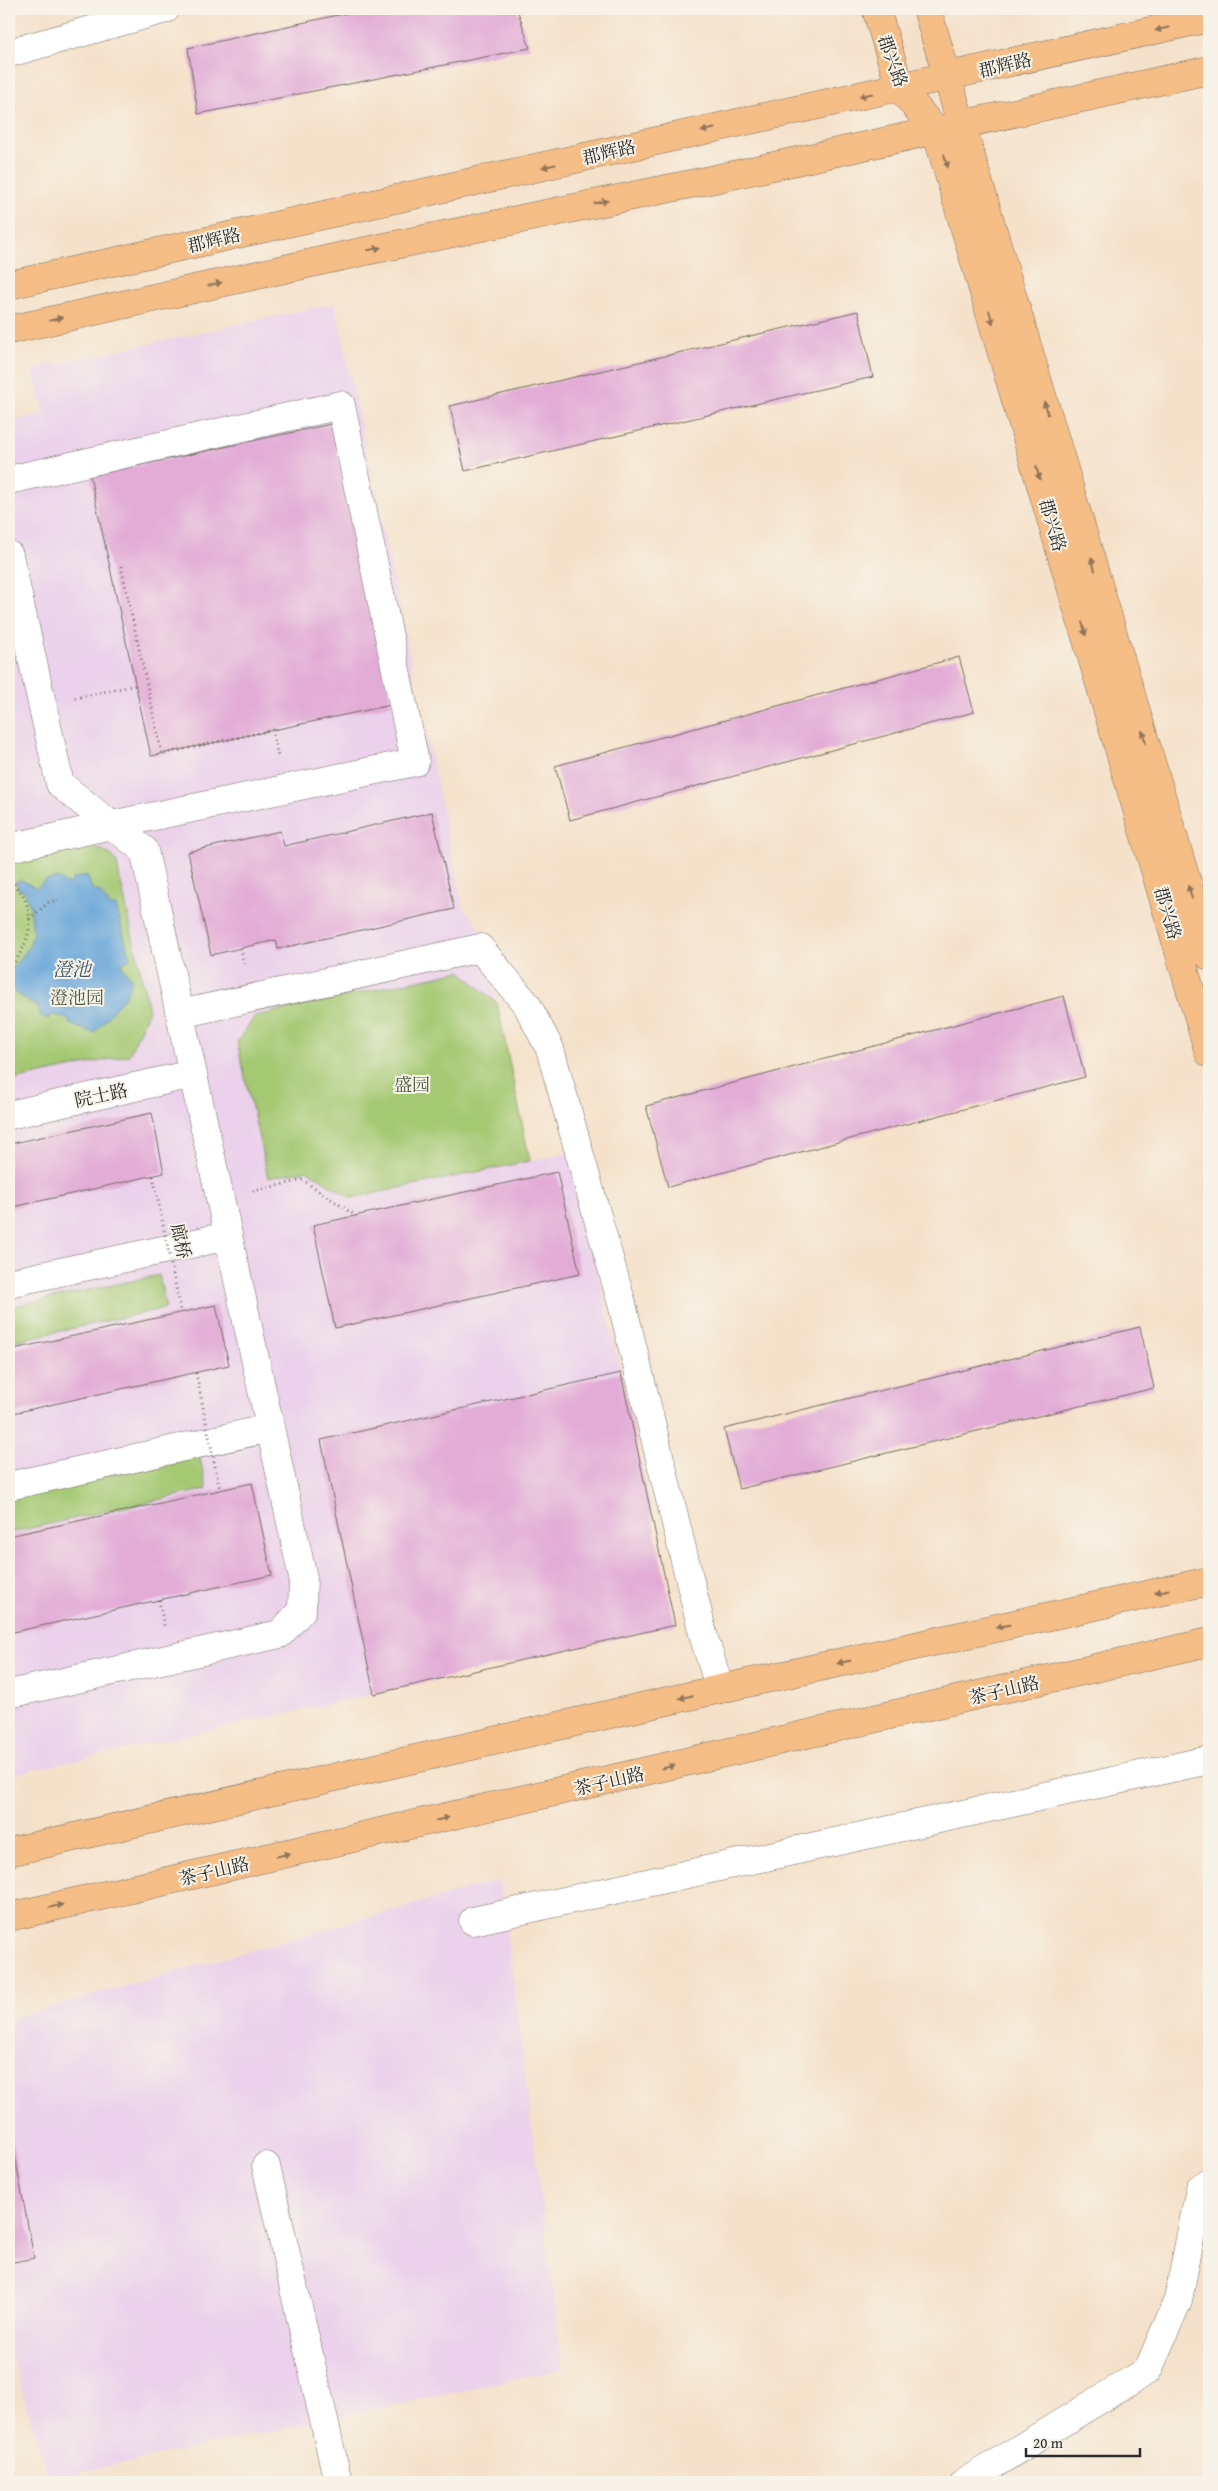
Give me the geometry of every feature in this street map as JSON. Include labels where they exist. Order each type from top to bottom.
[{"type":"main road","name":"郡兴路","points":[[876,9],[900,88],[949,128],[1209,956]]},
{"type":"main road","name":"郡兴路","points":[[927,9],[948,78],[949,128],[1209,1053]]},
{"type":"main road","name":"郡辉路","points":[[9,286],[948,78],[1209,18]]},
{"type":"main road","points":[[9,330],[361,252],[710,180],[1209,70]]},
{"type":"main road","points":[[9,1852],[720,1689],[1209,1580]]},
{"type":"main road","name":"茶子山路","points":[[9,1917],[1209,1642]]},
{"type":"street","points":[[9,53],[166,9]]},
{"type":"street","points":[[9,480],[341,406],[415,762],[9,848]]},
{"type":"street","points":[[9,555],[13,590],[60,784],[111,826],[144,850],[303,1578],[302,1610],[280,1634],[9,1694]]},
{"type":"street","points":[[180,1014],[480,948],[527,1005],[550,1049],[622,1304],[704,1638],[720,1689]]},
{"type":"street","name":"院士路","points":[[9,1115],[193,1074]]},
{"type":"street","points":[[9,1283],[228,1236]]},
{"type":"street","points":[[9,1486],[270,1428]]},
{"type":"street","points":[[474,1921],[1209,1760]]},
{"type":"street","points":[[266,2166],[338,2482]]},
{"type":"street","points":[[966,2482],[1148,2370],[1178,2300],[1200,2188],[1209,2182]]},
{"type":"path","points":[[121,566],[162,754],[272,730],[276,749]]},
{"type":"path","points":[[119,688],[136,685]]},
{"type":"path","points":[[9,970],[29,939],[29,919],[24,897],[15,888],[14,880],[21,879]]},
{"type":"path","points":[[29,919],[49,902],[58,900]]},
{"type":"path","name":"廊桥","points":[[153,1176],[181,1312]]},
{"type":"path","points":[[220,1198],[303,1180],[356,1216]]},
{"type":"path","points":[[196,1373],[220,1490]]},
{"type":"path","points":[[159,1600],[163,1620]]},
{"type":"shaded area","points":[[335,303],[463,907],[515,973],[492,978],[530,1160],[572,1153],[621,1373],[321,1440],[374,1694],[9,1775],[9,421],[44,414],[33,369]]},
{"type":"shaded area","points":[[500,1880],[563,2369],[49,2479],[9,2348],[9,2019]]},
{"type":"green space","name":"澄池园","points":[[51,845],[95,848],[116,860],[149,1010],[129,1055],[9,1081],[9,861]]},
{"type":"green space","name":"盛园","points":[[460,971],[497,1003],[530,1161],[351,1198],[307,1170],[268,1178],[237,1042],[255,1016]]},
{"type":"green space","points":[[159,1275],[166,1308],[9,1342],[9,1307]]},
{"type":"green space","points":[[199,1454],[207,1489],[9,1533],[9,1497]]},
{"type":"water","name":"澄池","points":[[87,875],[92,889],[100,892],[110,906],[116,906],[130,959],[121,964],[132,980],[126,995],[94,1033],[70,1024],[68,1019],[51,1014],[48,1019],[40,1015],[39,1008],[16,993],[9,986],[9,973],[29,947],[33,932],[30,906],[25,892],[18,888],[16,881],[21,880],[36,888],[46,880],[59,878],[66,884],[70,884],[72,879]]},
{"type":"building","points":[[365,9],[517,9],[530,48],[198,114],[188,48]]},
{"type":"building","points":[[858,311],[873,377],[465,471],[450,406]]},
{"type":"building","points":[[331,424],[391,705],[151,756],[90,476]]},
{"type":"building","points":[[959,657],[974,712],[570,820],[555,766]]},
{"type":"building","points":[[432,812],[454,909],[278,949],[276,940],[211,955],[188,852],[280,831],[284,846]]},
{"type":"building","points":[[1064,996],[1085,1077],[668,1187],[646,1106]]},
{"type":"building","points":[[152,1113],[164,1173],[9,1208],[9,1144]]},
{"type":"building","points":[[557,1172],[580,1274],[335,1328],[313,1225]]},
{"type":"building","points":[[216,1305],[229,1365],[9,1414],[9,1350]]},
{"type":"building","points":[[1140,1327],[1154,1388],[739,1489],[724,1429]]},
{"type":"building","points":[[621,1373],[675,1625],[374,1694],[321,1440]]},
{"type":"building","points":[[252,1483],[272,1575],[9,1633],[9,1536]]},
{"type":"building","points":[[9,2125],[34,2258],[9,2263]]}]
